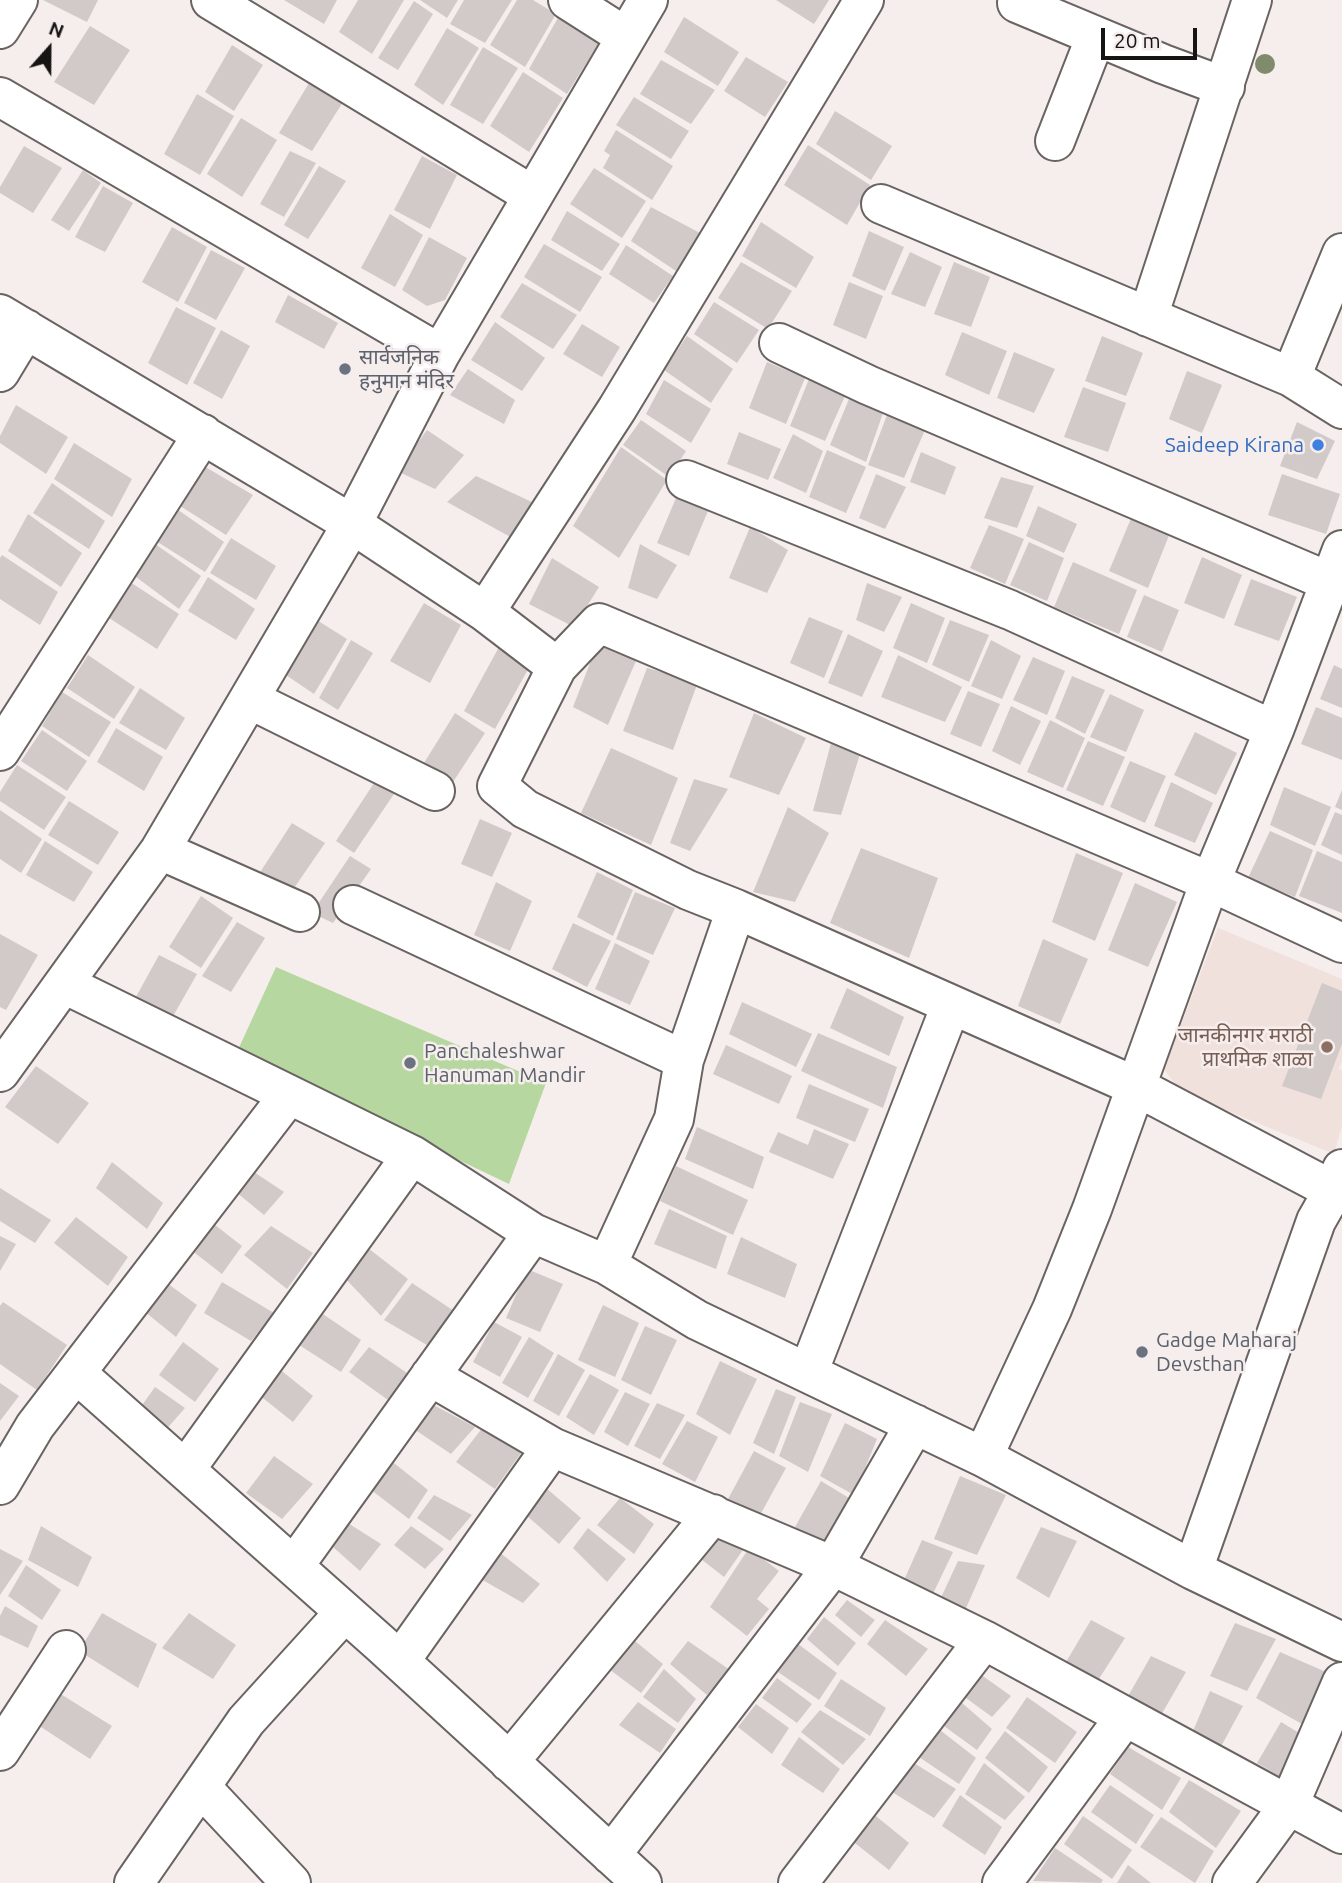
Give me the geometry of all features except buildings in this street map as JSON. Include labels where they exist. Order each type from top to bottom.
[{"type":"street","points":[[0,29],[18,0]]},
{"type":"street","points":[[211,0],[532,195]]},
{"type":"street","points":[[568,0],[626,37]]},
{"type":"street","points":[[0,1073],[160,850],[352,524],[440,354],[648,0]]},
{"type":"street","points":[[485,612],[617,409],[864,0]]},
{"type":"street","points":[[1148,317],[1252,0]]},
{"type":"street","points":[[1017,3],[1225,87]]},
{"type":"street","points":[[1055,141],[1096,36]]},
{"type":"street","points":[[0,97],[440,354]]},
{"type":"street","points":[[881,204],[1291,377],[1342,409]]},
{"type":"street","points":[[1291,377],[1342,253]]},
{"type":"street","points":[[0,372],[13,321],[352,524],[485,612],[557,667]]},
{"type":"street","points":[[779,343],[868,385],[1336,566],[1274,730],[1211,882],[1052,1309],[983,1457]]},
{"type":"street","points":[[0,751],[203,434]]},
{"type":"street","points":[[686,480],[1010,610],[1274,730]]},
{"type":"street","points":[[1337,1181],[1317,1182],[1135,1086],[688,890],[525,809],[497,786],[557,667],[599,623],[1211,882],[1342,943]]},
{"type":"street","points":[[249,699],[435,791]]},
{"type":"street","points":[[160,850],[300,912]]},
{"type":"street","points":[[353,905],[684,1060]]},
{"type":"street","points":[[607,1265],[674,1119],[684,1060],[736,909]]},
{"type":"street","points":[[64,984],[412,1155],[533,1233],[607,1265],[697,1320],[983,1457],[1194,1570],[1342,1642]]},
{"type":"street","points":[[808,1373],[951,1004]]},
{"type":"street","points":[[0,1485],[35,1426],[289,1095]]},
{"type":"street","points":[[185,1470],[412,1155]]},
{"type":"street","points":[[1194,1570],[1315,1221],[1337,1181]]},
{"type":"street","points":[[294,1566],[533,1233]]},
{"type":"street","points":[[76,1373],[400,1661],[642,1883]]},
{"type":"street","points":[[430,1376],[552,1447],[832,1566],[984,1640],[1342,1834]]},
{"type":"street","points":[[611,1855],[832,1566],[915,1424]]},
{"type":"street","points":[[400,1661],[552,1447]]},
{"type":"street","points":[[509,1762],[713,1514]]},
{"type":"street","points":[[134,1883],[246,1721],[345,1612]]},
{"type":"street","points":[[798,1883],[984,1640]]},
{"type":"street","points":[[0,1751],[66,1650]]},
{"type":"street","points":[[1232,1883],[1289,1805],[1342,1682]]},
{"type":"street","points":[[1002,1883],[1125,1717]]},
{"type":"street","points":[[201,1787],[291,1883]]},
{"type":"shaded area","points":[[1218,928],[1342,979],[1342,1061],[1339,1069],[1342,1070],[1342,1126],[1334,1154],[1181,1092],[1164,1069]]},
{"type":"green space","points":[[276,967],[546,1083],[509,1184],[236,1054]]},
{"type":"place","name":"सार्वजनिक हनुमान मंदिर","points":[[345,369]]},
{"type":"place","name":"Saideep Kirana","points":[[1318,445]]},
{"type":"place","name":"जानकीनगर मराठी प्राथमिक शाळा","points":[[1327,1047]]},
{"type":"place","name":"Panchaleshwar Hanuman Mandir","points":[[410,1063]]},
{"type":"place","name":"Gadge Maharaj Devsthan","points":[[1142,1352]]}]
